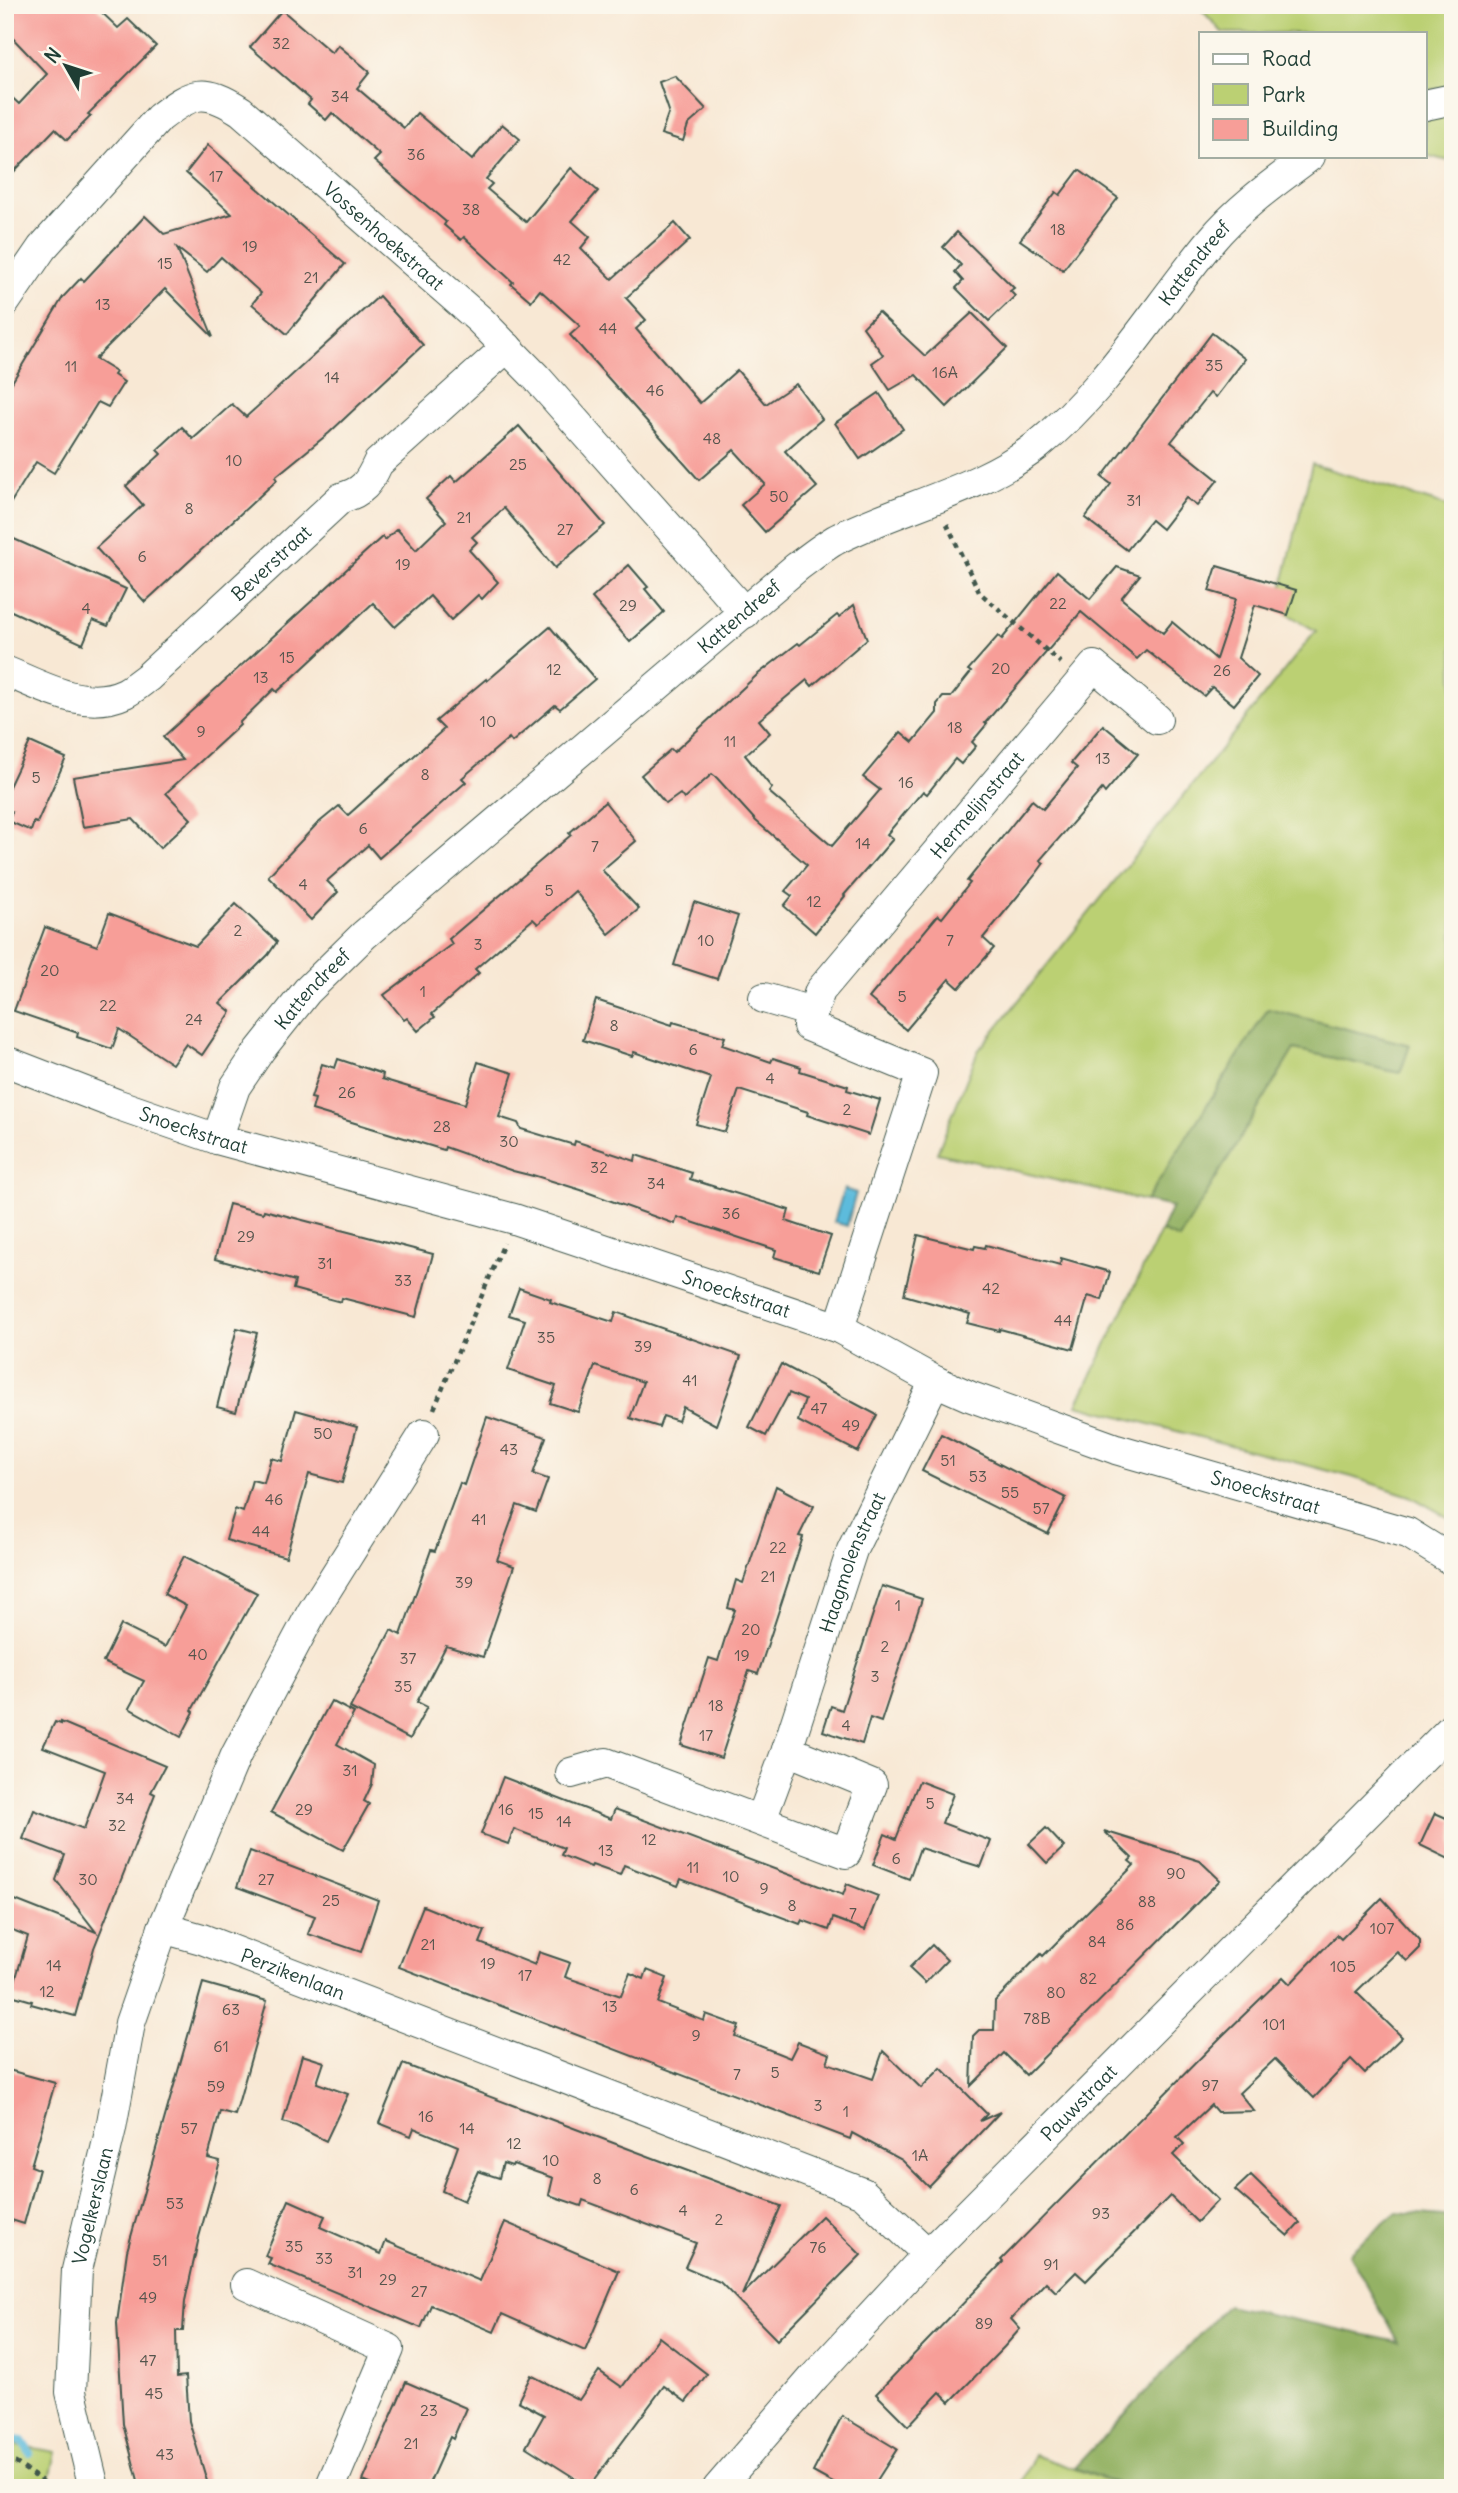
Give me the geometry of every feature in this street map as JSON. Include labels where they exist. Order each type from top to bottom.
[{"type":"street","name":"Vossenhoekstraat","points":[[5,302],[42,248],[159,118],[181,101],[202,94],[225,101],[241,111],[480,320],[536,377],[745,613]]},
{"type":"street","points":[[1426,105],[1453,99]]},
{"type":"street","name":"Kattendreef","points":[[217,1139],[235,1087],[260,1050],[307,991],[364,935],[797,567],[839,538],[959,489],[997,471],[1037,445],[1086,400],[1211,241],[1252,200],[1307,158]]},
{"type":"street","name":"Beverstraat","points":[[5,671],[66,696],[95,701],[125,694],[148,677],[341,498],[357,493],[370,479],[378,463],[507,347]]},
{"type":"street","points":[[1082,682],[1094,666],[1157,719]]},
{"type":"street","name":"Hermelijnstraat","points":[[813,1012],[820,991],[1082,682]]},
{"type":"street","points":[[764,998],[813,1012],[808,1026],[922,1073],[839,1328]]},
{"type":"street","name":"Snoeckstraat","points":[[5,1061],[104,1100],[217,1139],[514,1219],[839,1328],[935,1381],[969,1396],[1116,1449],[1408,1533],[1453,1562]]},
{"type":"street","name":"Haagmolenstraat","points":[[761,1820],[787,1750],[852,1550],[935,1381]]},
{"type":"street","points":[[163,1928],[236,1755],[311,1614],[424,1434]]},
{"type":"street","name":"Pauwstraat","points":[[718,2488],[815,2376],[928,2254],[1453,1727]]},
{"type":"street","points":[[571,1773],[606,1763],[846,1853],[872,1785],[787,1750]]},
{"type":"street","name":"Perzikenlaan","points":[[163,1928],[202,1939],[863,2193],[928,2254]]},
{"type":"street","name":"Vogelkerslaan","points":[[94,2488],[71,2392],[77,2270],[111,2128],[130,2023],[163,1928]]},
{"type":"street","points":[[246,2284],[389,2349],[330,2488]]},
{"type":"path","points":[[935,498],[979,592],[1082,682]]},
{"type":"path","points":[[424,1434],[514,1219]]},
{"type":"path","points":[[5,2461],[16,2463],[52,2488]]},
{"type":"green space","points":[[1197,5],[1453,5],[1453,86],[1426,91],[1426,32],[1222,32]]},
{"type":"green space","points":[[1453,108],[1453,162],[1426,155],[1426,112]]},
{"type":"green space","points":[[1312,464],[1453,508],[1453,1520],[1410,1496],[1352,1477],[1077,1405],[1161,1231],[1179,1239],[1294,1049],[1400,1073],[1410,1045],[1268,1009],[1146,1201],[937,1153],[978,1051],[1316,631],[1277,608]]},
{"type":"green space","points":[[1268,1009],[1410,1045],[1400,1073],[1294,1049],[1179,1239],[1161,1231],[1172,1207],[1146,1201]]},
{"type":"green space","points":[[1397,2212],[1453,2217],[1453,2488],[1130,2488],[1075,2468],[1227,2305],[1398,2342],[1349,2253]]},
{"type":"green space","points":[[5,2443],[56,2452],[48,2488],[5,2488]]},
{"type":"green space","points":[[1034,2455],[1130,2488],[1019,2488]]},
{"type":"water","points":[[844,1189],[856,1193],[847,1226],[834,1222]]},
{"type":"building","points":[[5,5],[94,5],[118,28],[128,19],[156,46],[88,114],[91,116],[67,140],[55,129],[5,181],[5,91],[19,104],[47,74],[5,30]]},
{"type":"building","points":[[282,10],[332,53],[338,45],[370,72],[357,88],[404,128],[417,113],[472,160],[502,124],[520,139],[486,179],[492,184],[487,189],[526,222],[571,168],[598,191],[572,221],[590,237],[581,248],[612,279],[675,223],[690,240],[626,298],[646,320],[636,329],[700,403],[737,370],[766,404],[796,384],[822,419],[785,451],[817,487],[765,532],[741,505],[765,484],[734,450],[699,480],[570,335],[580,326],[540,290],[531,301],[464,237],[461,240],[444,225],[446,222],[374,161],[380,155],[332,113],[326,120],[308,104],[311,100],[250,47]]},
{"type":"building","points":[[675,76],[706,109],[688,125],[683,141],[661,134],[669,111],[659,82]]},
{"type":"building","points":[[208,145],[345,264],[287,334],[252,304],[261,293],[221,257],[207,272],[177,248],[213,337],[165,289],[95,359],[116,372],[114,375],[124,382],[108,407],[98,402],[54,473],[36,462],[5,512],[5,394],[63,297],[81,278],[84,281],[145,216],[164,234],[232,214],[186,173]]},
{"type":"building","points":[[1079,170],[1118,198],[1063,270],[1020,240],[1056,192],[1060,195]]},
{"type":"building","points":[[957,232],[1014,288],[1010,291],[1015,296],[989,321],[956,288],[963,281],[955,272],[961,265],[943,247]]},
{"type":"building","points":[[379,296],[423,345],[329,433],[275,477],[277,480],[145,602],[96,548],[143,505],[126,486],[161,454],[157,450],[182,427],[193,439],[232,404],[246,417]]},
{"type":"building","points":[[878,312],[925,356],[972,313],[1007,348],[947,407],[916,375],[890,390],[872,363],[883,355],[863,327]]},
{"type":"building","points":[[1212,333],[1245,359],[1216,397],[1210,393],[1171,442],[1218,480],[1197,506],[1186,498],[1162,529],[1151,520],[1127,550],[1085,518],[1111,484],[1102,477]]},
{"type":"building","points":[[879,393],[903,429],[860,459],[835,423]]},
{"type":"building","points":[[519,426],[605,525],[555,568],[504,508],[472,537],[477,542],[469,550],[498,582],[482,599],[478,595],[451,620],[430,596],[395,627],[373,603],[277,692],[274,689],[239,723],[240,725],[166,793],[191,819],[160,848],[133,819],[83,827],[73,777],[183,760],[163,737],[382,537],[385,540],[397,529],[416,550],[446,521],[426,499],[451,476],[456,482]]},
{"type":"building","points":[[5,535],[126,589],[108,626],[93,620],[83,644],[5,608]]},
{"type":"building","points":[[629,565],[664,612],[630,642],[592,598]]},
{"type":"building","points":[[1217,566],[1296,590],[1288,615],[1255,605],[1238,658],[1258,676],[1234,705],[1212,687],[1204,696],[1146,650],[1137,659],[1081,612],[985,723],[987,724],[972,742],[976,746],[961,764],[955,759],[927,794],[923,791],[887,834],[893,839],[815,933],[784,906],[792,896],[785,891],[807,865],[756,821],[717,778],[712,774],[684,799],[680,794],[666,804],[641,775],[671,749],[674,752],[757,675],[854,605],[867,639],[812,686],[807,680],[759,720],[770,733],[745,755],[772,788],[769,792],[832,846],[880,790],[863,777],[901,732],[913,742],[937,713],[937,704],[943,697],[951,697],[971,672],[968,670],[998,636],[1002,639],[1057,571],[1090,599],[1117,567],[1140,575],[1121,598],[1163,633],[1172,622],[1216,659],[1236,599],[1209,591]]},
{"type":"building","points":[[550,627],[595,679],[560,709],[555,705],[512,742],[509,738],[462,778],[466,782],[379,858],[368,845],[327,881],[338,892],[311,920],[268,876],[316,825],[339,806],[348,815],[444,729],[436,721]]},
{"type":"building","points":[[1103,725],[1138,754],[1105,793],[1102,789],[1040,860],[1044,863],[1036,874],[983,938],[994,948],[959,988],[949,979],[906,1030],[869,998],[938,915],[942,918],[970,883],[967,881],[1032,800],[1043,809],[1077,768],[1071,763]]},
{"type":"building","points":[[30,742],[66,758],[31,831],[8,821],[12,812],[5,809],[5,795]]},
{"type":"building","points":[[605,802],[636,841],[602,870],[639,909],[609,934],[575,891],[538,924],[533,919],[475,969],[479,973],[432,1014],[435,1017],[418,1031],[407,1018],[404,1020],[384,995],[452,944],[449,939],[571,835],[569,833]]},
{"type":"building","points":[[694,902],[738,916],[717,979],[674,965]]},
{"type":"building","points":[[236,904],[277,942],[268,955],[220,1003],[231,1012],[202,1055],[186,1044],[172,1064],[119,1029],[112,1049],[77,1037],[78,1033],[14,1011],[45,927],[97,946],[109,913],[196,946]]},
{"type":"building","points":[[596,1000],[672,1025],[673,1022],[725,1037],[722,1045],[771,1062],[773,1058],[801,1067],[800,1071],[848,1086],[847,1090],[880,1100],[869,1135],[739,1090],[725,1132],[696,1124],[711,1078],[634,1052],[632,1056],[583,1040]]},
{"type":"building","points":[[338,1059],[383,1074],[382,1079],[465,1104],[478,1062],[513,1073],[499,1117],[518,1123],[521,1129],[574,1145],[575,1141],[635,1161],[636,1155],[692,1173],[690,1179],[789,1210],[786,1221],[831,1236],[819,1271],[774,1257],[776,1250],[677,1217],[675,1224],[581,1190],[513,1171],[445,1147],[444,1150],[312,1110],[315,1099],[311,1098],[322,1064],[335,1068]]},
{"type":"building","points":[[229,1204],[263,1213],[264,1210],[433,1254],[416,1317],[342,1298],[341,1302],[293,1289],[295,1281],[215,1259]]},
{"type":"building","points":[[918,1235],[974,1249],[975,1246],[985,1248],[986,1245],[1060,1265],[1061,1258],[1110,1272],[1102,1300],[1088,1296],[1073,1349],[967,1323],[970,1314],[904,1295]]},
{"type":"building","points":[[519,1288],[551,1299],[550,1302],[613,1322],[616,1312],[741,1356],[716,1425],[683,1407],[678,1421],[663,1416],[659,1427],[630,1418],[643,1382],[595,1366],[578,1412],[550,1403],[556,1386],[508,1370],[525,1320],[509,1315]]},
{"type":"building","points":[[237,1328],[257,1333],[236,1412],[217,1407]]},
{"type":"building","points":[[781,1364],[877,1415],[858,1452],[798,1421],[805,1400],[789,1393],[766,1436],[749,1427]]},
{"type":"building","points":[[296,1410],[357,1427],[342,1483],[309,1474],[286,1557],[226,1540],[235,1509],[243,1512],[252,1480],[264,1483],[271,1458],[282,1461]]},
{"type":"building","points":[[487,1417],[546,1437],[533,1474],[548,1479],[536,1512],[517,1505],[497,1560],[514,1566],[483,1657],[446,1646],[417,1702],[427,1707],[410,1739],[350,1708],[391,1630],[401,1635],[431,1550],[435,1551],[460,1483],[464,1485]]},
{"type":"building","points":[[941,1434],[1066,1498],[1048,1534],[922,1471]]},
{"type":"building","points":[[776,1486],[814,1506],[799,1536],[803,1537],[758,1674],[749,1671],[721,1758],[681,1745],[709,1658],[718,1661],[735,1610],[728,1608],[736,1580],[743,1583]]},
{"type":"building","points":[[184,1556],[257,1593],[192,1710],[194,1712],[181,1737],[129,1708],[144,1681],[103,1662],[121,1625],[165,1647],[186,1606],[164,1594]]},
{"type":"building","points":[[882,1586],[922,1599],[881,1722],[870,1718],[862,1744],[823,1731],[831,1706],[842,1710]]},
{"type":"building","points":[[331,1701],[354,1713],[337,1744],[374,1765],[372,1784],[364,1801],[369,1804],[343,1850],[271,1812]]},
{"type":"building","points":[[55,1722],[61,1722],[165,1766],[151,1792],[155,1794],[94,1948],[75,2016],[31,2004],[32,2001],[11,1995],[28,1936],[5,1927],[5,1896],[96,1932],[56,1880],[65,1855],[23,1839],[34,1810],[84,1829],[105,1771],[43,1747]]},
{"type":"building","points":[[503,1777],[611,1819],[615,1809],[843,1895],[847,1884],[878,1896],[865,1930],[833,1918],[829,1930],[802,1920],[800,1924],[681,1879],[678,1886],[624,1865],[620,1875],[592,1865],[591,1867],[561,1855],[564,1848],[514,1829],[508,1844],[481,1834]]},
{"type":"building","points":[[919,1781],[953,1794],[942,1823],[991,1841],[981,1867],[920,1848],[909,1879],[873,1865],[885,1834],[896,1839]]},
{"type":"building","points":[[1435,1813],[1453,1821],[1453,1861],[1420,1845]]},
{"type":"building","points":[[1046,1828],[1064,1847],[1047,1863],[1029,1844]]},
{"type":"building","points":[[1104,1831],[1200,1861],[1220,1880],[1026,2075],[1004,2053],[971,2086],[973,2036],[979,2030],[994,2030],[995,2001],[1134,1865],[1129,1861],[1132,1858]]},
{"type":"building","points":[[250,1851],[378,1900],[361,1952],[308,1934],[315,1916],[237,1887]]},
{"type":"building","points":[[1382,1898],[1420,1940],[1420,1948],[1407,1961],[1397,1952],[1356,1992],[1402,2037],[1365,2073],[1351,2059],[1314,2098],[1275,2059],[1239,2093],[1254,2111],[1217,2112],[1211,2105],[1177,2137],[1184,2144],[1173,2155],[1218,2200],[1197,2222],[1170,2196],[1086,2281],[1076,2272],[1056,2292],[1046,2282],[1011,2319],[1020,2329],[1004,2347],[950,2402],[940,2392],[908,2426],[876,2394],[1003,2262],[1001,2260],[1221,2037],[1283,1977],[1290,1984],[1337,1935],[1341,1939]]},
{"type":"building","points":[[423,1906],[485,1931],[480,1943],[535,1965],[539,1952],[568,1962],[570,1963],[565,1977],[621,1996],[630,1973],[644,1979],[647,1970],[667,1978],[658,2003],[704,2021],[706,2014],[739,2026],[735,2036],[790,2058],[798,2042],[830,2054],[827,2063],[873,2079],[883,2051],[921,2088],[941,2068],[987,2114],[980,2121],[1000,2112],[929,2187],[902,2160],[852,2133],[850,2139],[399,1967]]},
{"type":"building","points":[[932,1945],[947,1960],[925,1983],[909,1968]]},
{"type":"building","points":[[203,1983],[267,2001],[235,2115],[220,2111],[208,2158],[220,2161],[185,2301],[183,2331],[176,2331],[177,2377],[186,2376],[189,2421],[209,2488],[140,2488],[123,2424],[117,2323],[127,2251]]},
{"type":"building","points":[[302,2055],[324,2062],[317,2083],[348,2094],[326,2141],[283,2122]]},
{"type":"building","points":[[403,2064],[781,2206],[742,2295],[822,2216],[861,2255],[777,2340],[720,2282],[685,2267],[696,2243],[583,2200],[581,2206],[549,2195],[553,2178],[503,2163],[499,2178],[478,2171],[464,2201],[442,2191],[458,2146],[414,2128],[411,2136],[379,2123]]},
{"type":"building","points":[[5,2069],[55,2083],[31,2166],[39,2169],[24,2224],[5,2218]]},
{"type":"building","points":[[1251,2175],[1300,2223],[1288,2236],[1235,2190]]},
{"type":"building","points":[[289,2200],[325,2216],[320,2227],[381,2254],[386,2241],[480,2281],[505,2222],[619,2271],[585,2351],[502,2314],[494,2332],[431,2305],[421,2328],[268,2264],[271,2258],[265,2256]]},
{"type":"building","points":[[659,2337],[707,2374],[686,2402],[664,2386],[589,2487],[526,2447],[544,2415],[518,2401],[531,2375],[579,2400],[599,2371],[622,2387]]},
{"type":"building","points":[[406,2382],[466,2408],[427,2488],[380,2488],[363,2481]]},
{"type":"building","points":[[842,2416],[897,2449],[872,2488],[842,2488],[813,2472]]},
{"type":"waterway","points":[[5,2439],[22,2441],[30,2453]]}]
